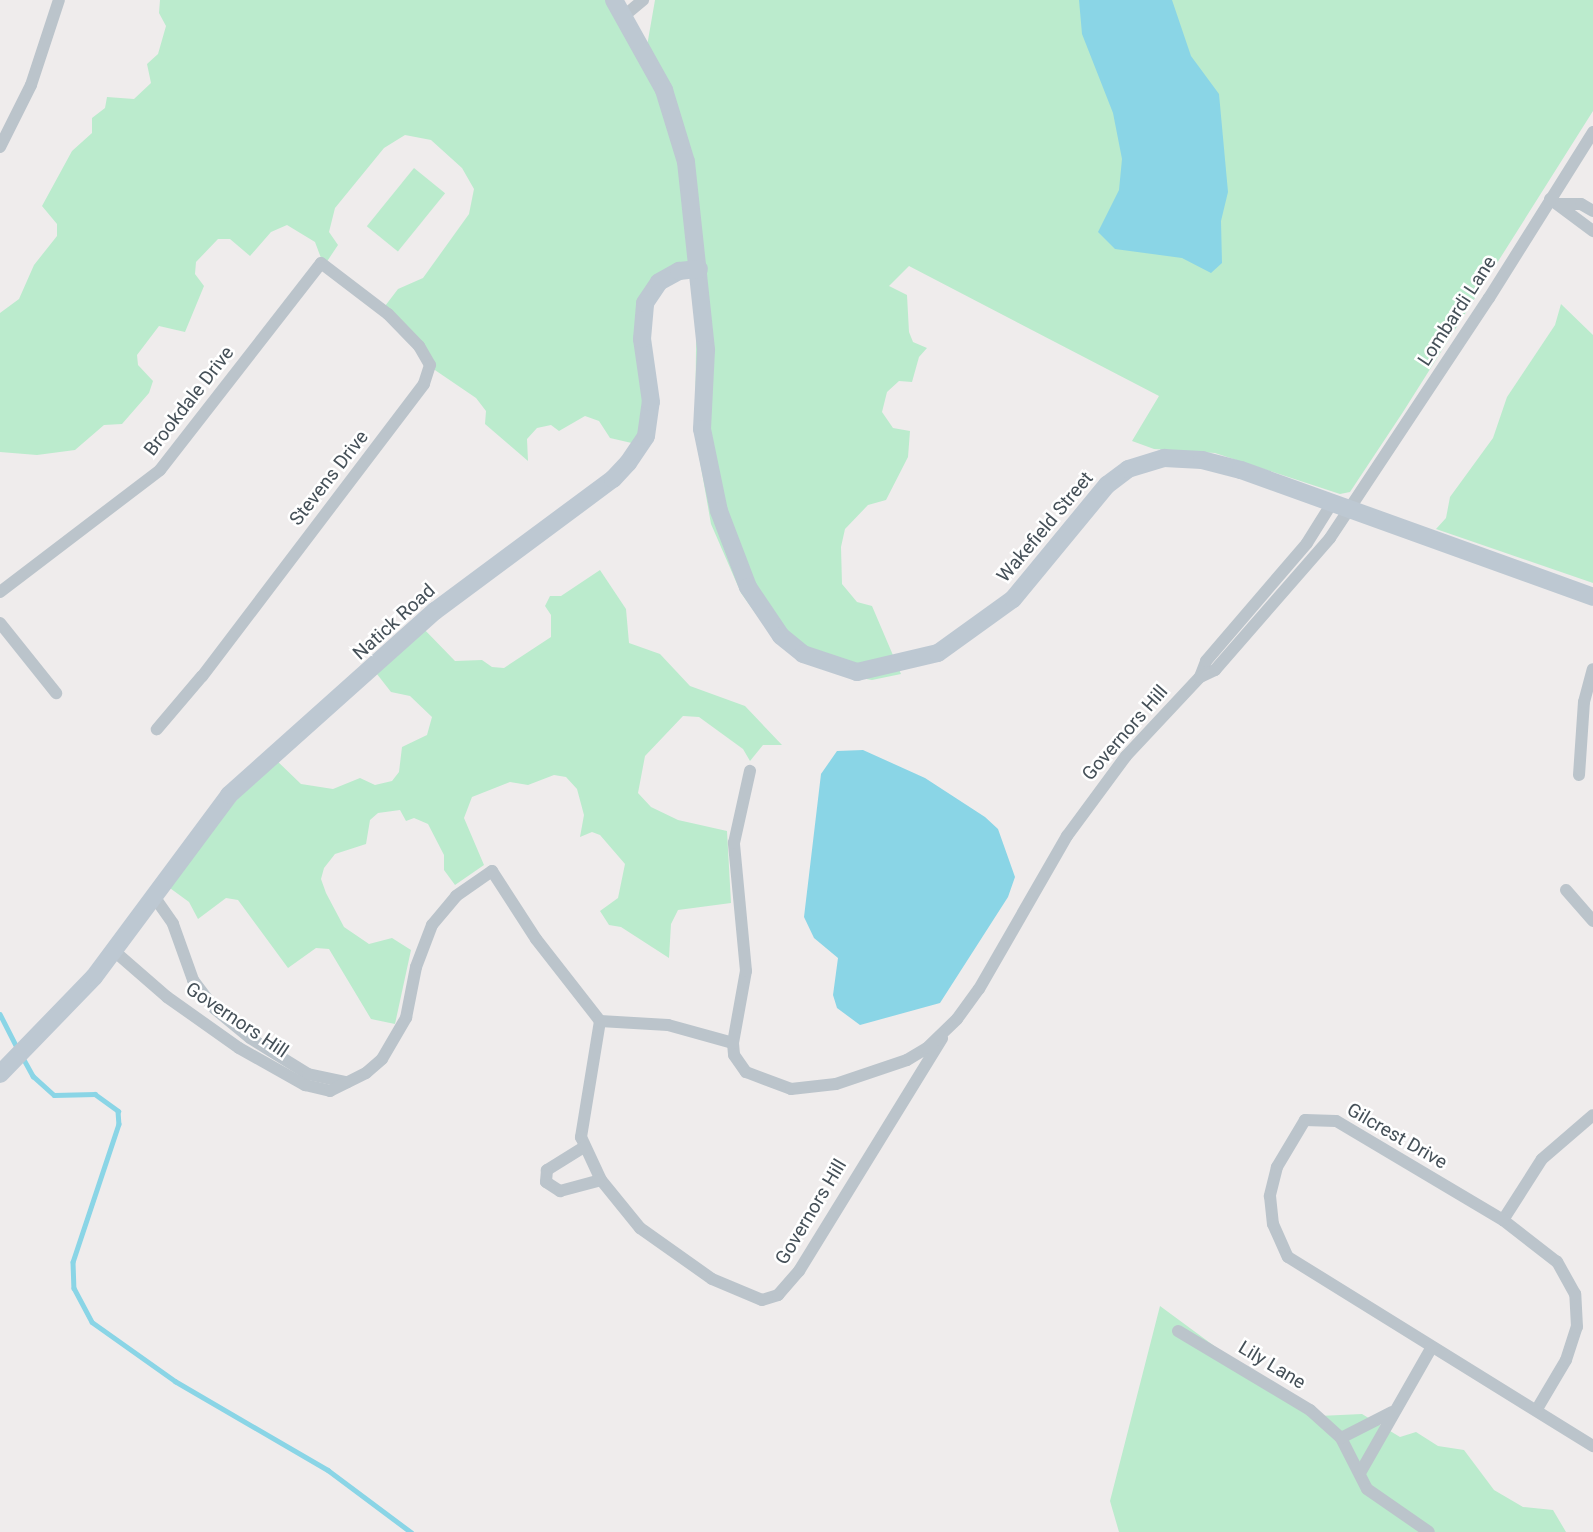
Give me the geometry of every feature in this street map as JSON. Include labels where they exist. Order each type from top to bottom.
[{"type":"street","points":[[0,147],[32,85],[59,0]]},
{"type":"street","points":[[619,8],[643,0]]},
{"type":"street","name":"Wakefield Street","points":[[619,8],[664,90],[680,139],[699,269],[706,350],[702,429],[730,549],[748,587],[781,636],[803,654],[831,667],[857,672],[928,658],[962,639],[1024,588],[1101,490],[1140,464],[1164,458],[1202,460],[1350,509],[1593,597]]},
{"type":"street","name":"Lombardi Lane","points":[[1350,509],[1555,202],[1593,132]]},
{"type":"street","points":[[1555,202],[1581,204],[1593,211]]},
{"type":"street","points":[[1555,202],[1593,231]]},
{"type":"street","name":"Brookdale Drive","points":[[0,592],[160,470],[321,263]]},
{"type":"street","name":"Stevens Drive","points":[[157,729],[410,404],[429,371],[430,365],[419,346],[388,314],[321,263]]},
{"type":"street","name":"Natick Road","points":[[0,1074],[59,1014],[113,950],[229,795],[435,611],[613,479],[628,463],[646,436],[652,402],[642,339],[645,303],[659,282],[679,271],[699,269]]},
{"type":"street","name":"Governors Hill","points":[[1200,677],[1206,661],[1307,543],[1332,503]]},
{"type":"street","name":"Governors Hill","points":[[113,950],[187,1012],[284,1075],[324,1091],[351,1082],[382,1059],[399,1032],[422,948],[438,915],[492,871],[536,939],[600,1021],[601,1033],[582,1118],[583,1147],[601,1180],[640,1228],[712,1279],[753,1298],[772,1298],[799,1271],[947,1029],[979,989],[1079,817],[1132,748],[1200,677],[1215,670],[1350,509]]},
{"type":"street","points":[[0,623],[56,692]]},
{"type":"street","points":[[1579,775],[1584,702],[1593,668]]},
{"type":"street","points":[[600,1021],[659,1023],[733,1043],[746,971],[734,843],[750,771]]},
{"type":"street","points":[[1566,890],[1593,921]]},
{"type":"street","name":"Governors Hill","points":[[153,895],[173,924],[193,980],[215,1009],[308,1074],[351,1082]]},
{"type":"street","name":"Governors Hill","points":[[733,1043],[740,1066],[753,1077],[805,1090],[907,1060],[947,1029]]},
{"type":"street","points":[[1503,1220],[1542,1159],[1593,1115]]},
{"type":"street","name":"Gilcrest Drive","points":[[1537,1409],[1566,1360],[1577,1327],[1575,1294],[1557,1262],[1541,1246],[1503,1220],[1336,1121],[1305,1120],[1277,1167],[1270,1196],[1273,1224],[1288,1257],[1593,1446]]},
{"type":"street","points":[[583,1147],[547,1170],[546,1182],[561,1191],[601,1180]]},
{"type":"street","name":"Lily Lane","points":[[1178,1331],[1310,1410],[1341,1438],[1367,1489],[1381,1502],[1429,1532]]},
{"type":"street","points":[[1360,1473],[1387,1431],[1392,1412],[1432,1347]]},
{"type":"street","points":[[1341,1438],[1392,1412]]},
{"type":"green space","points":[[160,0],[618,0],[647,46],[655,0],[1593,0],[1593,111],[1350,492],[1340,494],[1215,453],[1154,449],[1132,441],[1159,396],[909,266],[889,286],[907,295],[909,332],[913,342],[927,348],[919,357],[912,382],[899,381],[887,392],[882,412],[893,428],[910,431],[908,457],[886,500],[868,505],[845,529],[841,547],[842,584],[857,602],[872,606],[901,674],[872,680],[839,674],[768,631],[741,593],[711,524],[695,433],[697,264],[644,301],[648,390],[636,444],[610,438],[599,421],[585,416],[559,431],[551,425],[537,428],[527,439],[528,461],[485,424],[486,411],[476,398],[429,366],[382,310],[398,289],[423,278],[469,214],[474,189],[462,168],[431,140],[405,135],[384,148],[335,208],[329,232],[338,245],[324,266],[315,242],[287,225],[271,232],[250,256],[230,239],[218,239],[196,262],[195,274],[204,286],[185,332],[159,326],[137,355],[138,365],[153,381],[149,393],[122,424],[104,425],[75,450],[37,455],[0,452],[0,313],[19,299],[34,265],[57,236],[57,224],[42,206],[72,151],[92,133],[92,118],[105,108],[107,97],[134,99],[151,83],[147,64],[158,54],[166,26],[159,13]]},
{"type":"green space","points":[[414,168],[445,193],[398,251],[367,226]]},
{"type":"green space","points":[[1561,304],[1593,335],[1593,583],[1436,529],[1446,518],[1450,497],[1493,438],[1507,397],[1555,325]]},
{"type":"green space","points":[[600,570],[626,609],[629,643],[660,654],[690,686],[745,706],[782,745],[763,745],[750,761],[743,749],[699,717],[683,716],[645,756],[638,793],[651,807],[678,820],[727,831],[731,903],[678,910],[671,924],[669,958],[621,927],[609,925],[600,911],[618,898],[625,864],[600,835],[592,832],[580,837],[584,815],[577,789],[566,777],[554,775],[528,785],[510,782],[472,797],[464,818],[484,865],[455,885],[444,870],[444,855],[428,824],[414,818],[406,821],[400,810],[378,813],[370,820],[366,844],[335,854],[324,868],[321,879],[344,927],[369,944],[392,938],[411,950],[395,1024],[371,1019],[329,949],[316,948],[288,968],[238,900],[226,898],[198,919],[189,902],[163,883],[274,758],[301,784],[333,789],[360,778],[375,785],[392,781],[399,772],[402,747],[427,735],[432,717],[410,696],[391,692],[373,669],[421,626],[455,661],[482,660],[492,667],[504,668],[551,637],[551,615],[545,606],[550,596],[561,596]]},
{"type":"green space","points":[[1160,1306],[1285,1398],[1319,1416],[1362,1414],[1400,1437],[1416,1432],[1438,1446],[1464,1450],[1494,1490],[1523,1507],[1553,1510],[1566,1532],[1119,1532],[1110,1501]]},
{"type":"water","points":[[1079,0],[1172,0],[1191,56],[1219,94],[1228,192],[1221,221],[1222,263],[1211,273],[1182,258],[1115,249],[1098,232],[1119,190],[1122,159],[1113,113],[1082,34]]},
{"type":"water","points":[[863,750],[925,778],[985,817],[998,829],[1015,877],[1008,897],[940,1003],[860,1025],[837,1008],[833,995],[838,958],[814,938],[804,917],[821,774],[837,751]]},
{"type":"waterway","points":[[0,1014],[17,1048]]},
{"type":"waterway","points":[[22,1056],[33,1076],[54,1095],[95,1094],[118,1111],[119,1124],[73,1262],[74,1288],[92,1322],[175,1381],[328,1470],[411,1532]]}]
